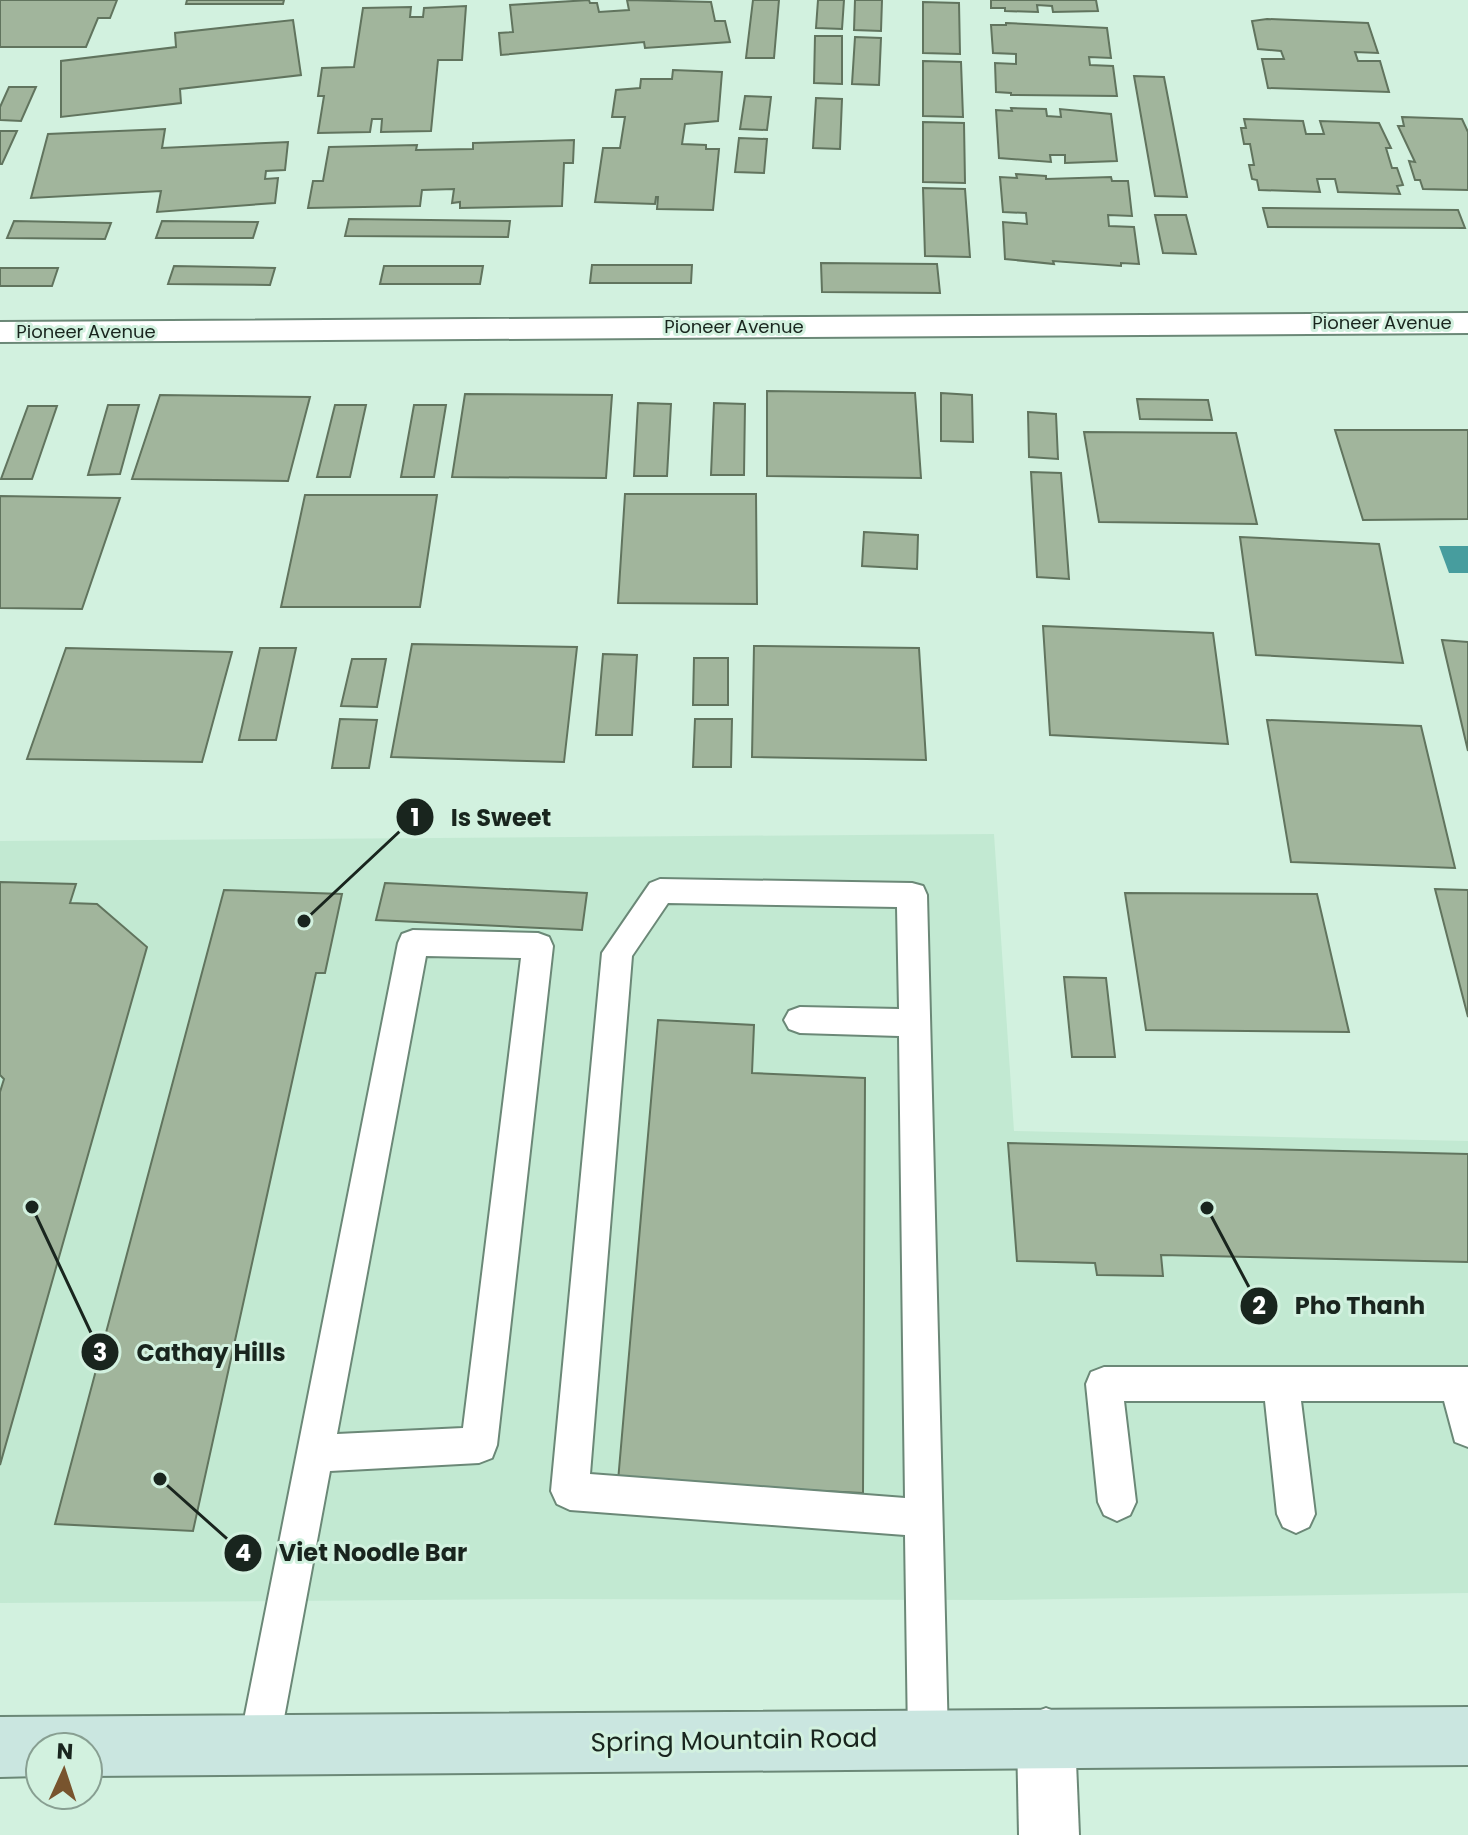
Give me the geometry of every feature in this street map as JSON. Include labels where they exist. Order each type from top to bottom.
[{"type":"main road","name":"Spring Mountain Road","points":[[0,1747],[1468,1736]]},
{"type":"street","name":"Pioneer Avenue","points":[[0,332],[1468,323]]},
{"type":"street","points":[[1046,1737],[1049,1835]]},
{"type":"lane","points":[[924,1518],[570,1491],[617,953],[660,891],[912,895],[914,1023],[924,1518],[928,1738]]},
{"type":"lane","points":[[259,1745],[315,1453],[413,943],[538,946],[479,1445],[315,1453]]},
{"type":"lane","points":[[800,1020],[914,1023]]},
{"type":"lane","points":[[1117,1502],[1104,1384],[1463,1384],[1468,1429]]},
{"type":"lane","points":[[1281,1384],[1296,1514]]},
{"type":"shaded area","points":[[994,834],[1014,1131],[1468,1141],[1468,1593],[1005,1600],[0,1603],[0,841]]},
{"type":"water","points":[[1439,546],[1468,546],[1468,573],[1449,573]]},
{"type":"building","points":[[0,0],[117,0],[110,18],[98,18],[86,47],[0,47]]},
{"type":"building","points":[[187,0],[284,0],[283,4],[186,4]]},
{"type":"building","points":[[589,0],[590,3],[597,3],[599,12],[629,10],[627,0],[711,2],[715,21],[725,21],[730,42],[645,48],[644,42],[501,55],[499,33],[513,32],[510,5]]},
{"type":"building","points":[[753,0],[779,0],[774,58],[746,58]]},
{"type":"building","points":[[818,0],[844,0],[842,29],[816,28]]},
{"type":"building","points":[[855,0],[882,0],[881,31],[854,30]]},
{"type":"building","points":[[991,0],[1096,0],[1098,11],[1053,12],[1052,6],[1037,5],[1038,12],[1005,11],[1005,8],[991,8]]},
{"type":"building","points":[[923,2],[959,3],[960,54],[923,53]]},
{"type":"building","points":[[466,6],[462,60],[438,60],[431,131],[381,132],[382,119],[372,119],[370,132],[318,133],[324,96],[318,96],[322,68],[354,67],[363,8],[411,7],[410,17],[423,17],[424,8]]},
{"type":"building","points":[[293,20],[301,75],[180,89],[181,103],[61,117],[61,61],[176,47],[175,33]]},
{"type":"building","points":[[1252,21],[1368,23],[1378,53],[1355,52],[1358,61],[1380,61],[1389,92],[1268,88],[1262,59],[1284,59],[1281,51],[1258,49]]},
{"type":"building","points":[[991,25],[1107,28],[1111,58],[1089,57],[1090,65],[1113,66],[1117,96],[1011,95],[996,92],[995,63],[1016,64],[1016,54],[993,53]]},
{"type":"building","points":[[815,36],[842,36],[842,84],[814,83]]},
{"type":"building","points":[[855,37],[881,38],[879,85],[852,84]]},
{"type":"building","points":[[923,61],[961,62],[963,117],[923,116]]},
{"type":"building","points":[[673,70],[722,72],[718,121],[685,124],[682,144],[719,149],[713,210],[657,209],[658,197],[655,204],[595,202],[603,148],[620,148],[625,117],[612,117],[616,90],[640,88],[641,79],[672,79]]},
{"type":"building","points":[[1134,76],[1164,77],[1187,197],[1155,196]]},
{"type":"building","points":[[9,87],[36,87],[21,121],[0,120],[0,107]]},
{"type":"building","points":[[745,96],[771,97],[767,130],[740,129]]},
{"type":"building","points":[[816,98],[842,99],[840,149],[813,148]]},
{"type":"building","points":[[1011,108],[1046,109],[1047,116],[1061,117],[1060,109],[1111,114],[1117,161],[1065,163],[1065,155],[1050,155],[1051,162],[999,158],[996,110],[1012,111]]},
{"type":"building","points":[[1402,117],[1462,119],[1468,132],[1468,190],[1423,189],[1420,180],[1415,180],[1409,161],[1415,162],[1398,126],[1404,126]]},
{"type":"building","points":[[1244,119],[1303,121],[1306,134],[1324,134],[1320,121],[1379,123],[1391,148],[1386,148],[1392,168],[1397,168],[1403,185],[1397,186],[1400,194],[1338,192],[1335,179],[1317,179],[1320,192],[1259,190],[1257,180],[1252,179],[1249,165],[1254,165],[1250,144],[1244,144],[1241,128],[1246,128]]},
{"type":"building","points":[[923,122],[964,123],[965,183],[923,182]]},
{"type":"building","points":[[165,129],[162,148],[288,142],[285,170],[266,171],[265,179],[278,178],[275,203],[157,212],[161,191],[31,198],[48,134]]},
{"type":"building","points":[[0,131],[17,131],[2,164],[0,164]]},
{"type":"building","points":[[739,138],[767,139],[764,173],[735,172]]},
{"type":"building","points":[[574,140],[573,163],[564,163],[562,206],[460,208],[460,202],[452,203],[454,189],[422,190],[420,206],[308,208],[313,181],[323,181],[329,147],[417,145],[416,150],[473,149],[473,143]]},
{"type":"building","points":[[1016,174],[1046,176],[1046,179],[1111,177],[1112,181],[1128,181],[1132,216],[1108,215],[1109,226],[1134,227],[1139,264],[1121,263],[1121,266],[1053,261],[1054,264],[1005,259],[1003,222],[1027,224],[1026,213],[1003,212],[1000,177],[1017,178]]},
{"type":"building","points":[[923,188],[965,189],[970,257],[925,256]]},
{"type":"building","points":[[1263,208],[1458,210],[1465,228],[1268,227]]},
{"type":"building","points":[[1155,215],[1186,215],[1196,254],[1163,253]]},
{"type":"building","points":[[349,219],[510,221],[508,237],[345,236]]},
{"type":"building","points":[[14,221],[111,223],[105,239],[7,238]]},
{"type":"building","points":[[162,221],[258,222],[253,238],[156,238]]},
{"type":"building","points":[[821,263],[937,264],[940,293],[822,292]]},
{"type":"building","points":[[592,265],[692,265],[691,283],[590,283]]},
{"type":"building","points":[[174,266],[275,268],[270,285],[168,284]]},
{"type":"building","points":[[384,266],[483,266],[480,284],[380,284]]},
{"type":"building","points":[[0,268],[58,268],[52,286],[0,286]]},
{"type":"building","points":[[767,391],[915,393],[921,478],[767,476]]},
{"type":"building","points":[[941,393],[972,395],[973,442],[941,441]]},
{"type":"building","points":[[465,394],[612,395],[606,478],[452,477]]},
{"type":"building","points":[[160,395],[310,397],[288,481],[132,479]]},
{"type":"building","points":[[1137,399],[1208,400],[1212,420],[1140,419]]},
{"type":"building","points":[[638,403],[671,404],[667,476],[634,476]]},
{"type":"building","points":[[714,403],[745,404],[744,475],[711,475]]},
{"type":"building","points":[[108,405],[139,405],[120,474],[88,475]]},
{"type":"building","points":[[335,405],[366,405],[350,477],[317,477]]},
{"type":"building","points":[[414,405],[446,405],[434,477],[401,477]]},
{"type":"building","points":[[28,406],[57,406],[32,479],[1,479]]},
{"type":"building","points":[[1028,412],[1056,414],[1058,459],[1029,457]]},
{"type":"building","points":[[1335,430],[1468,430],[1468,519],[1363,520]]},
{"type":"building","points":[[1084,432],[1236,433],[1257,524],[1099,522]]},
{"type":"building","points":[[1031,472],[1061,473],[1069,579],[1037,577]]},
{"type":"building","points":[[625,494],[756,494],[757,604],[618,603]]},
{"type":"building","points":[[305,495],[437,495],[420,607],[281,607]]},
{"type":"building","points":[[0,496],[120,498],[82,609],[0,608]]},
{"type":"building","points":[[864,532],[918,535],[917,569],[862,566]]},
{"type":"building","points":[[1240,537],[1379,544],[1403,663],[1256,655]]},
{"type":"building","points":[[1043,626],[1213,633],[1228,744],[1050,735]]},
{"type":"building","points":[[1442,640],[1468,642],[1468,751]]},
{"type":"building","points":[[412,644],[577,647],[564,762],[391,757]]},
{"type":"building","points":[[754,646],[919,648],[926,760],[752,757]]},
{"type":"building","points":[[66,648],[232,652],[202,762],[27,759]]},
{"type":"building","points":[[260,648],[296,648],[276,740],[239,740]]},
{"type":"building","points":[[603,654],[637,655],[632,735],[596,735]]},
{"type":"building","points":[[694,658],[728,658],[728,705],[693,705]]},
{"type":"building","points":[[352,659],[386,659],[377,707],[341,706]]},
{"type":"building","points":[[340,719],[377,720],[369,768],[332,768]]},
{"type":"building","points":[[695,719],[732,719],[731,767],[693,767]]},
{"type":"building","points":[[1267,720],[1421,726],[1455,868],[1291,862]]},
{"type":"building","points":[[0,882],[76,884],[70,903],[97,904],[147,947],[0,1465],[0,1092],[4,1079],[0,1075]]},
{"type":"building","points":[[385,883],[587,893],[582,930],[376,920]]},
{"type":"building","points":[[1435,889],[1468,890],[1468,1017]]},
{"type":"building","points":[[224,890],[342,894],[325,973],[316,973],[193,1531],[55,1524]]},
{"type":"building","points":[[1125,893],[1317,894],[1349,1032],[1146,1030]]},
{"type":"building","points":[[1064,977],[1106,978],[1115,1057],[1072,1057]]},
{"type":"building","points":[[658,1020],[754,1025],[752,1073],[865,1078],[863,1493],[618,1481]]},
{"type":"building","points":[[1008,1143],[1468,1154],[1468,1262],[1161,1255],[1163,1276],[1097,1275],[1095,1263],[1017,1261]]},
{"type":"place","name":"Is Sweet","points":[[304,921]]},
{"type":"place","name":"Cathay Hills","points":[[32,1207]]},
{"type":"place","name":"Pho Thanh","points":[[1207,1208]]},
{"type":"place","name":"Viet Noodle Bar","points":[[160,1479]]}]
